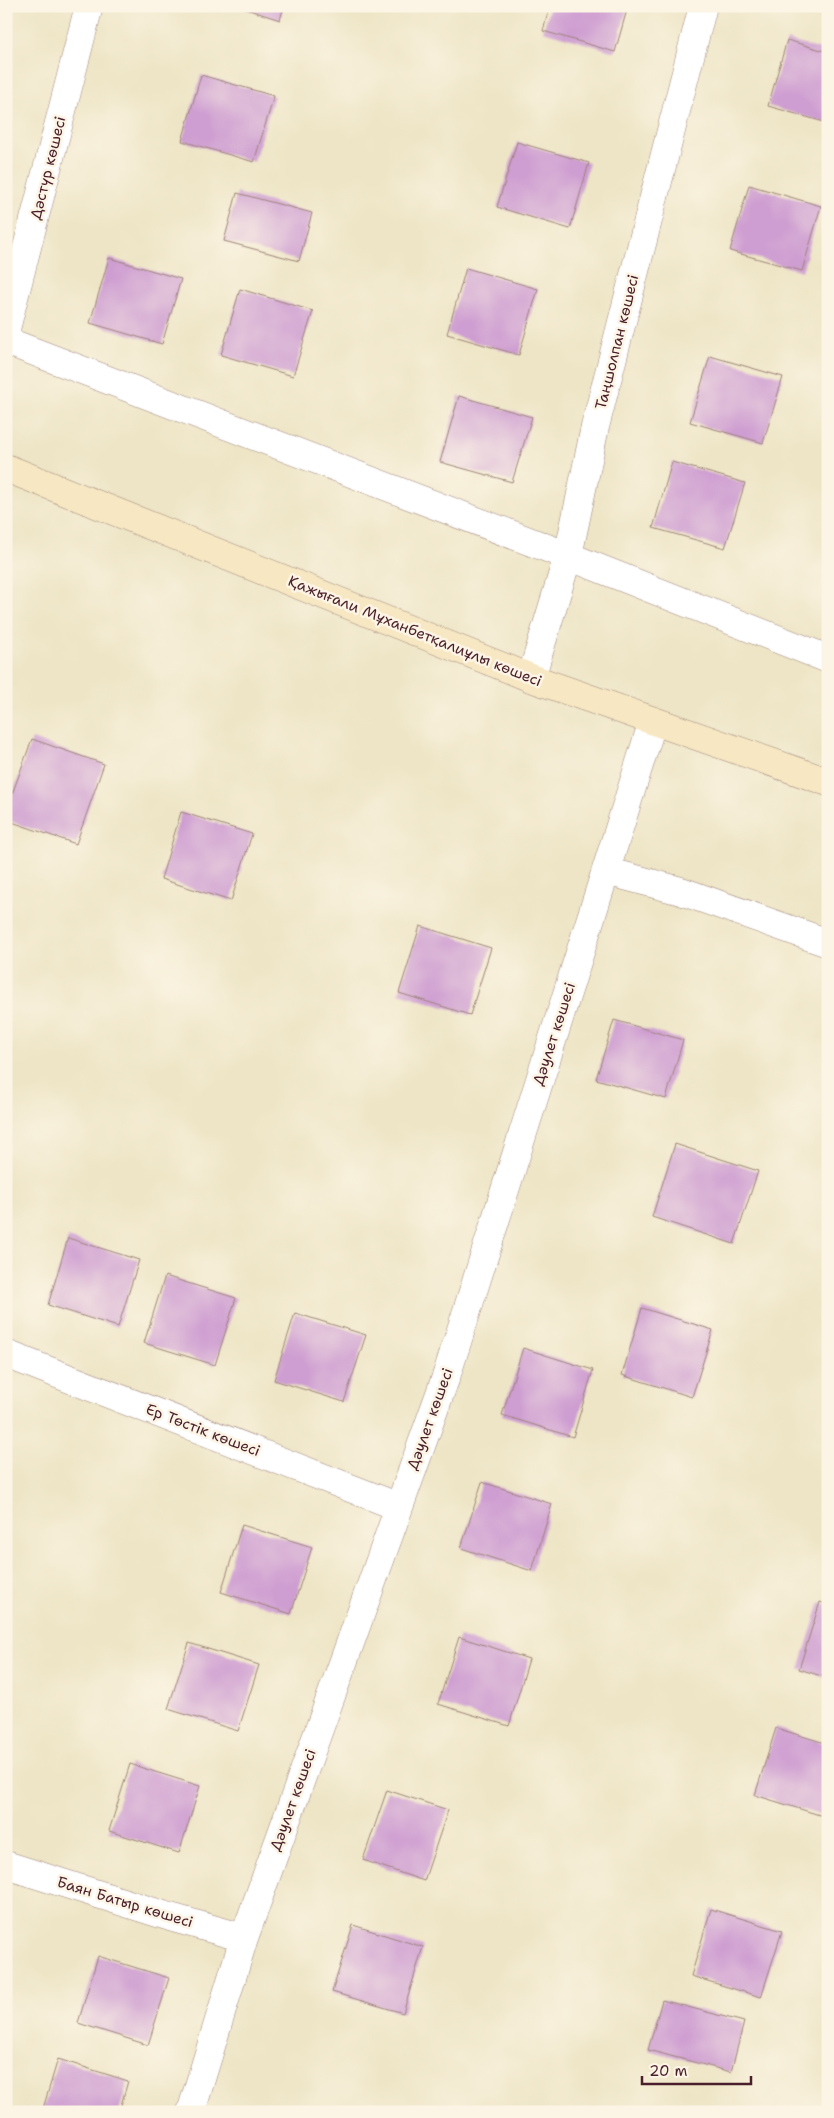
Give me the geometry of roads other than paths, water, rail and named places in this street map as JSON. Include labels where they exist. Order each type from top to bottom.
[{"type":"street","name":"Дәстүр көшесі","points":[[6,329],[89,6]]},
{"type":"street","name":"Таңшолпан көшесі","points":[[531,678],[568,556],[595,427],[704,6]]},
{"type":"street","points":[[6,341],[568,556],[828,659]]},
{"type":"street","name":"Қажығали Мұханбетқалиұлы көшесі","points":[[6,468],[531,678],[828,782]]},
{"type":"street","name":"Дәулет көшесі","points":[[191,2112],[244,1938],[447,1374],[652,721]]},
{"type":"street","points":[[606,871],[681,891],[828,943]]},
{"type":"street","name":"Ер Төстік көшесі","points":[[6,1354],[399,1507]]},
{"type":"street","name":"Баян Батыр көшесі","points":[[6,1865],[170,1917],[244,1938]]}]
